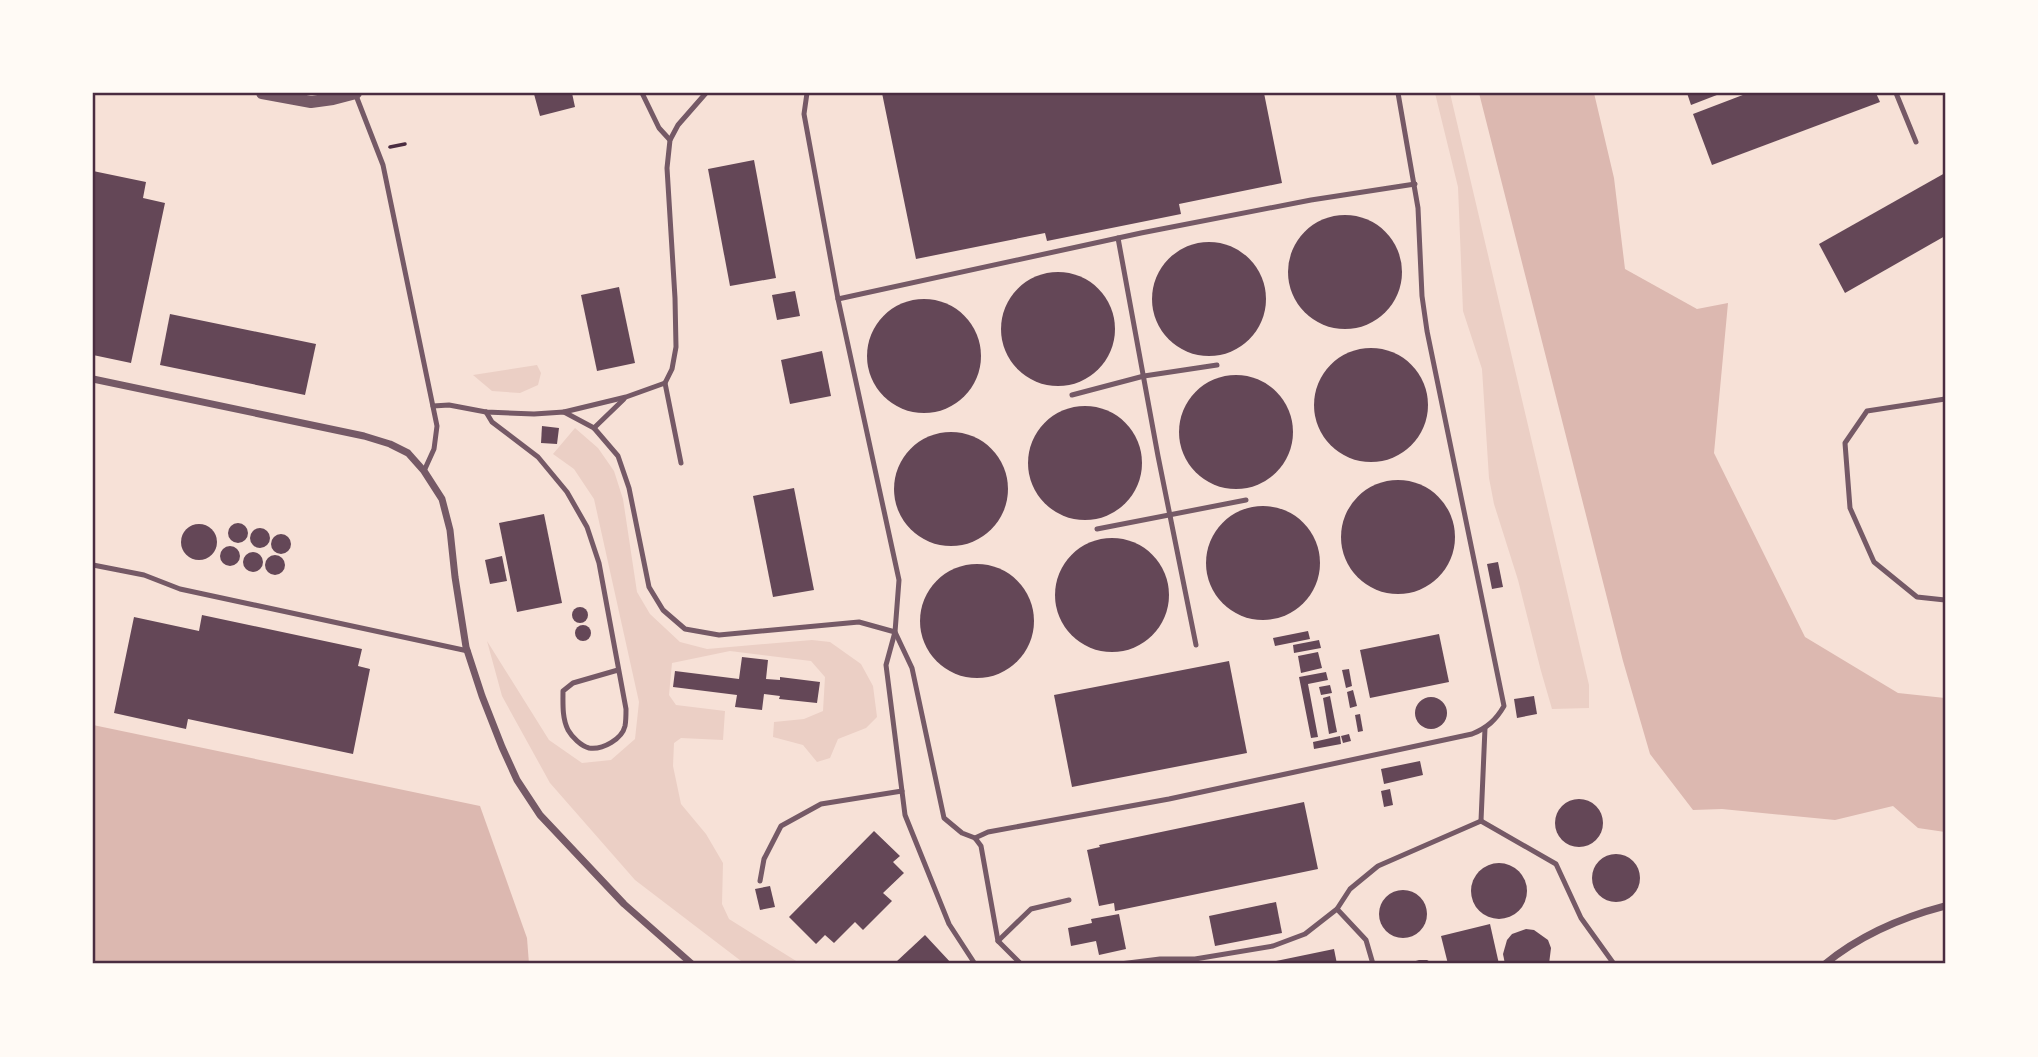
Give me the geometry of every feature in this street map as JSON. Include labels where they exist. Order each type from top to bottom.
[{"type":"street","points":[[262,93],[311,102],[355,93]]},
{"type":"street","points":[[93,379],[364,436],[408,453],[424,471],[442,499],[450,530],[468,651],[482,696],[517,780],[540,815],[624,904],[692,964]]},
{"type":"street","points":[[1825,964],[1837,954],[1885,927],[1945,906]]},
{"type":"lane","points":[[355,93],[383,165],[437,426],[434,449],[424,471]]},
{"type":"lane","points":[[642,93],[659,128],[670,140]]},
{"type":"lane","points":[[681,463],[665,383],[672,369],[676,347],[667,168],[670,140],[678,125],[706,93]]},
{"type":"lane","points":[[807,93],[804,114],[838,299],[899,580],[895,632],[886,665],[905,815],[949,924],[975,964]]},
{"type":"lane","points":[[975,838],[988,832],[1233,785],[1472,734],[1485,728],[1499,715],[1504,706],[1427,331],[1422,296],[1418,208],[1398,93]]},
{"type":"lane","points":[[1896,93],[1916,142]]},
{"type":"lane","points":[[838,299],[1118,238],[1311,200],[1415,184]]},
{"type":"lane","points":[[1118,238],[1196,645]]},
{"type":"lane","points":[[1072,395],[1144,376],[1217,365]]},
{"type":"lane","points":[[433,405],[486,412],[564,412],[626,397],[665,383]]},
{"type":"lane","points":[[594,428],[626,397]]},
{"type":"lane","points":[[1945,399],[1867,411],[1845,443],[1850,508],[1874,562],[1917,597],[1945,600]]},
{"type":"lane","points":[[486,412],[492,422],[538,457],[567,492],[587,527],[598,563],[626,709],[625,727],[618,740],[589,748],[576,741],[567,728],[563,713],[563,691],[573,684],[618,670]]},
{"type":"lane","points":[[564,412],[594,428],[618,456],[649,587],[663,610],[685,629],[719,635],[859,622],[895,632],[912,668],[944,818],[962,834],[975,838],[981,846],[998,942],[1021,964]]},
{"type":"lane","points":[[1097,529],[1246,500]]},
{"type":"lane","points":[[93,565],[144,575],[180,589],[468,651]]},
{"type":"lane","points":[[1481,821],[1485,728]]},
{"type":"lane","points":[[760,881],[764,859],[781,825],[821,804],[902,791]]},
{"type":"lane","points":[[1120,964],[1160,958],[1196,962],[1273,946],[1305,934],[1337,909],[1350,889],[1378,866],[1481,821]]},
{"type":"lane","points":[[1481,821],[1556,864],[1581,918],[1614,964]]},
{"type":"lane","points":[[998,942],[1031,909],[1069,900]]},
{"type":"lane","points":[[1337,909],[1366,940],[1373,964]]},
{"type":"shaded area","points":[[1435,93],[1450,93],[1589,685],[1589,708],[1552,709],[1518,580],[1494,504],[1489,478],[1482,369],[1463,311],[1458,187]]},
{"type":"shaded area","points":[[1479,93],[1594,93],[1614,178],[1625,269],[1697,309],[1728,303],[1714,453],[1805,637],[1898,693],[1945,698],[1945,832],[1918,828],[1893,806],[1835,820],[1722,809],[1693,810],[1650,754],[1623,661]]},
{"type":"shaded area","points":[[537,365],[541,373],[538,385],[520,393],[492,391],[473,375]]},
{"type":"shaded area","points":[[575,428],[598,448],[614,471],[623,499],[637,592],[650,614],[680,642],[707,649],[812,640],[830,642],[861,664],[873,686],[877,717],[866,728],[838,739],[830,758],[817,762],[803,745],[773,737],[774,722],[804,719],[823,711],[825,677],[811,661],[730,651],[672,663],[669,695],[676,705],[725,711],[723,740],[681,738],[674,743],[673,766],[681,804],[706,834],[723,863],[722,904],[729,919],[801,964],[745,964],[635,880],[550,783],[502,696],[487,641],[549,740],[582,763],[611,760],[635,739],[639,702],[594,499],[574,469],[553,454]]},
{"type":"shaded area","points":[[93,725],[480,806],[527,938],[529,964],[93,964]]},
{"type":"building","points":[[572,93],[575,107],[540,116],[534,94]]},
{"type":"building","points":[[882,93],[1264,93],[1282,183],[1179,204],[1181,214],[1047,241],[1045,233],[916,259]]},
{"type":"building","points":[[1687,93],[1722,93],[1691,105]]},
{"type":"building","points":[[1748,93],[1876,93],[1880,102],[1712,165],[1693,114]]},
{"type":"building","points":[[754,160],[776,278],[730,286],[708,169]]},
{"type":"building","points":[[93,171],[146,182],[143,198],[165,203],[131,363],[93,355]]},
{"type":"building","points":[[1945,173],[1945,236],[1845,293],[1819,244]]},
{"type":"building","points":[[1345,215],[1367,219],[1386,231],[1398,250],[1402,272],[1398,294],[1386,313],[1367,325],[1345,329],[1323,325],[1304,313],[1292,294],[1288,272],[1292,250],[1304,231],[1323,219]]},
{"type":"building","points":[[1209,242],[1231,246],[1241,251],[1257,267],[1262,277],[1266,299],[1262,321],[1257,331],[1241,347],[1231,352],[1209,356],[1187,352],[1177,347],[1161,331],[1156,321],[1152,299],[1156,277],[1161,267],[1177,251],[1187,246]]},
{"type":"building","points":[[1058,272],[1080,276],[1090,281],[1106,297],[1111,307],[1115,329],[1111,351],[1106,361],[1090,377],[1080,382],[1058,386],[1036,382],[1026,377],[1010,361],[1005,351],[1001,329],[1005,307],[1010,297],[1026,281],[1036,276]]},
{"type":"building","points":[[619,287],[635,363],[597,371],[581,295]]},
{"type":"building","points":[[795,291],[800,316],[777,320],[772,295]]},
{"type":"building","points":[[924,299],[946,303],[956,308],[972,324],[977,334],[981,356],[977,378],[972,388],[956,404],[946,409],[924,413],[902,409],[892,404],[876,388],[871,378],[867,356],[871,334],[876,324],[892,308],[902,303]]},
{"type":"building","points":[[170,314],[316,344],[305,395],[160,365]]},
{"type":"building","points":[[1371,348],[1393,352],[1403,357],[1419,373],[1424,383],[1428,405],[1424,427],[1419,437],[1403,453],[1393,458],[1371,462],[1349,458],[1339,453],[1323,437],[1318,427],[1314,405],[1318,383],[1323,373],[1339,357],[1349,352]]},
{"type":"building","points":[[822,351],[831,396],[790,404],[781,360]]},
{"type":"building","points":[[1236,375],[1258,379],[1268,384],[1284,400],[1289,410],[1293,432],[1289,454],[1284,464],[1268,480],[1258,485],[1236,489],[1214,485],[1204,480],[1188,464],[1183,454],[1179,432],[1183,410],[1188,400],[1204,384],[1214,379]]},
{"type":"building","points":[[1085,406],[1107,410],[1117,415],[1133,431],[1138,441],[1142,463],[1138,485],[1133,495],[1117,511],[1107,516],[1085,520],[1063,516],[1053,511],[1037,495],[1032,485],[1028,463],[1032,441],[1037,431],[1053,415],[1063,410]]},
{"type":"building","points":[[542,426],[559,428],[557,444],[541,443]]},
{"type":"building","points":[[951,432],[973,436],[983,441],[999,457],[1004,467],[1008,489],[1004,511],[999,521],[983,537],[973,542],[951,546],[929,542],[919,537],[903,521],[898,511],[894,489],[898,467],[903,457],[919,441],[929,436]]},
{"type":"building","points":[[1398,480],[1420,484],[1430,489],[1446,505],[1451,515],[1455,537],[1451,559],[1446,569],[1430,585],[1420,590],[1398,594],[1376,590],[1366,585],[1350,569],[1345,559],[1341,537],[1345,515],[1350,505],[1366,489],[1376,484]]},
{"type":"building","points":[[794,488],[814,590],[773,597],[753,496]]},
{"type":"building","points":[[1263,506],[1285,510],[1304,522],[1316,541],[1320,563],[1316,585],[1304,604],[1285,616],[1263,620],[1241,616],[1222,604],[1210,585],[1206,563],[1210,541],[1222,522],[1241,510]]},
{"type":"building","points":[[544,514],[562,603],[517,612],[499,523]]},
{"type":"building","points":[[238,523],[245,526],[248,533],[245,540],[238,543],[231,540],[228,533],[231,526]]},
{"type":"building","points":[[199,524],[212,529],[217,542],[212,555],[199,560],[186,555],[181,542],[186,529]]},
{"type":"building","points":[[260,528],[267,531],[270,538],[267,545],[260,548],[253,545],[250,538],[253,531]]},
{"type":"building","points":[[281,534],[288,537],[291,544],[288,551],[281,554],[274,551],[271,544],[274,537]]},
{"type":"building","points":[[1112,538],[1134,542],[1144,547],[1160,563],[1165,573],[1169,595],[1165,617],[1160,627],[1144,643],[1134,648],[1112,652],[1090,648],[1080,643],[1064,627],[1059,617],[1055,595],[1059,573],[1064,563],[1080,547],[1090,542]]},
{"type":"building","points":[[230,546],[237,549],[240,556],[237,563],[230,566],[223,563],[220,556],[223,549]]},
{"type":"building","points":[[253,552],[260,555],[263,562],[260,569],[253,572],[246,569],[243,562],[246,555]]},
{"type":"building","points":[[275,555],[282,558],[285,565],[282,572],[275,575],[268,572],[265,565],[268,558]]},
{"type":"building","points":[[502,556],[507,581],[490,584],[485,560]]},
{"type":"building","points":[[1498,562],[1503,587],[1492,589],[1487,564]]},
{"type":"building","points":[[977,564],[999,568],[1009,573],[1025,589],[1030,599],[1034,621],[1030,643],[1025,653],[1009,669],[999,674],[977,678],[955,674],[945,669],[929,653],[924,643],[920,621],[924,599],[929,589],[945,573],[955,568]]},
{"type":"building","points":[[577,607],[583,607],[588,615],[586,621],[577,623],[572,618],[572,612]]},
{"type":"building","points":[[202,615],[362,649],[358,666],[370,669],[353,754],[188,719],[186,729],[114,713],[134,617],[199,631]]},
{"type":"building","points":[[580,625],[586,625],[591,633],[589,639],[580,641],[575,636],[575,630]]},
{"type":"building","points":[[1308,631],[1310,639],[1275,646],[1273,638]]},
{"type":"building","points":[[1439,634],[1449,682],[1370,698],[1360,650]]},
{"type":"building","points":[[1319,640],[1321,648],[1294,653],[1293,645]]},
{"type":"building","points":[[1318,652],[1322,668],[1301,673],[1298,656]]},
{"type":"building","points":[[742,657],[768,660],[766,679],[780,680],[780,677],[820,682],[817,703],[779,699],[780,696],[764,694],[762,710],[735,707],[737,695],[673,687],[675,671],[739,679]]},
{"type":"building","points":[[1229,661],[1247,753],[1072,787],[1054,695]]},
{"type":"building","points":[[1349,669],[1352,686],[1346,688],[1342,670]]},
{"type":"building","points":[[1326,672],[1328,680],[1308,684],[1318,737],[1311,738],[1299,677]]},
{"type":"building","points":[[1330,685],[1332,693],[1321,695],[1319,687]]},
{"type":"building","points":[[1353,690],[1357,706],[1350,708],[1347,692]]},
{"type":"building","points":[[1330,696],[1337,732],[1329,734],[1323,698]]},
{"type":"building","points":[[1534,696],[1537,714],[1517,718],[1514,699]]},
{"type":"building","points":[[1431,697],[1443,701],[1447,713],[1443,725],[1431,729],[1419,725],[1415,713],[1419,701]]},
{"type":"building","points":[[1360,714],[1363,731],[1358,732],[1355,715]]},
{"type":"building","points":[[1349,734],[1351,741],[1343,743],[1341,736]]},
{"type":"building","points":[[1340,736],[1341,744],[1314,749],[1313,742]]},
{"type":"building","points":[[1420,761],[1423,775],[1384,784],[1381,769]]},
{"type":"building","points":[[1390,789],[1393,805],[1384,807],[1381,791]]},
{"type":"building","points":[[1579,799],[1596,806],[1603,823],[1596,840],[1579,847],[1562,840],[1555,823],[1562,806]]},
{"type":"building","points":[[1304,802],[1318,869],[1115,911],[1114,903],[1099,906],[1087,850],[1100,847],[1099,845]]},
{"type":"building","points":[[874,831],[900,856],[893,862],[904,873],[883,893],[892,901],[863,930],[855,922],[834,943],[825,935],[816,944],[789,917]]},
{"type":"building","points":[[1616,854],[1633,861],[1640,878],[1633,895],[1616,902],[1599,895],[1592,878],[1599,861]]},
{"type":"building","points":[[1499,863],[1510,865],[1519,871],[1525,880],[1525,902],[1519,911],[1510,917],[1499,919],[1488,917],[1479,911],[1473,902],[1471,891],[1473,880],[1479,871],[1488,865]]},
{"type":"building","points":[[770,886],[775,907],[760,910],[755,889]]},
{"type":"building","points":[[1403,890],[1420,897],[1427,914],[1420,931],[1403,938],[1386,931],[1379,914],[1386,897]]},
{"type":"building","points":[[1276,902],[1282,933],[1215,946],[1209,916]]},
{"type":"building","points":[[1119,914],[1126,949],[1099,955],[1096,941],[1071,946],[1068,928],[1092,923],[1091,919]]},
{"type":"building","points":[[1490,924],[1499,964],[1448,964],[1441,936]]},
{"type":"building","points":[[1526,929],[1534,930],[1548,940],[1551,948],[1549,964],[1505,964],[1503,954],[1507,940],[1512,934]]},
{"type":"building","points":[[925,935],[952,964],[896,962]]},
{"type":"building","points":[[1334,949],[1337,964],[1267,964],[1267,963]]},
{"type":"building","points":[[1427,960],[1434,964],[1406,964]]}]
